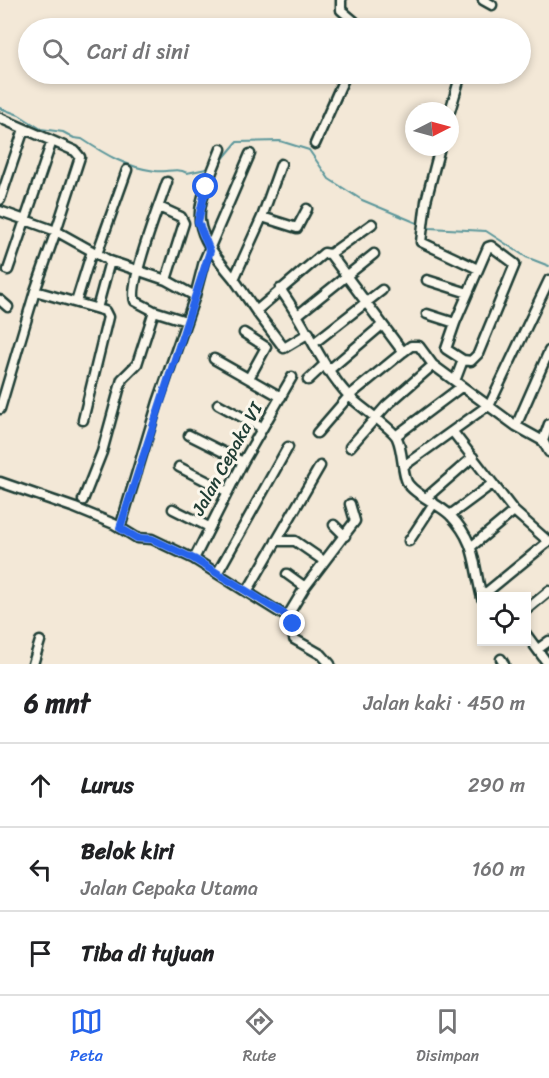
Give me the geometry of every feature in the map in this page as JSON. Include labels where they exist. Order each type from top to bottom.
[{"type":"street","points":[[341,0],[341,10],[350,18]]},
{"type":"street","points":[[483,0],[492,5]]},
{"type":"street","points":[[315,144],[342,84]]},
{"type":"street","points":[[453,102],[458,84]]},
{"type":"street","points":[[0,118],[75,151],[80,157],[35,291],[0,409]]},
{"type":"street","points":[[0,200],[24,129]]},
{"type":"street","points":[[8,270],[52,141]]},
{"type":"street","points":[[221,149],[199,213],[199,229],[208,255],[234,279],[284,348],[309,333]]},
{"type":"street","points":[[120,528],[208,255],[250,154]]},
{"type":"street","points":[[438,156],[426,201],[421,238],[423,244],[478,269]]},
{"type":"street","points":[[234,279],[262,218],[281,164]]},
{"type":"street","points":[[77,299],[127,170]]},
{"type":"street","points":[[167,182],[138,270],[133,298],[154,311],[186,321]]},
{"type":"street","points":[[159,207],[181,217],[184,224],[166,280]]},
{"type":"street","points":[[262,218],[297,228],[307,209]]},
{"type":"street","points":[[0,211],[56,231],[110,261],[166,280],[195,296]]},
{"type":"street","points":[[330,254],[372,224]]},
{"type":"street","points":[[490,246],[515,262],[478,354],[471,361],[463,360],[447,352],[455,323],[468,293],[490,246]]},
{"type":"street","points":[[256,311],[324,253],[330,254],[403,352]]},
{"type":"street","points":[[299,314],[374,254]]},
{"type":"street","points":[[98,304],[110,261]]},
{"type":"street","points":[[427,280],[468,293]]},
{"type":"street","points":[[405,465],[490,404],[549,280]]},
{"type":"street","points":[[280,290],[299,314],[326,368],[349,396],[373,418],[397,435],[407,482],[415,491],[450,515],[472,546],[481,592]]},
{"type":"street","points":[[314,343],[382,290]]},
{"type":"street","points":[[35,291],[105,311],[108,317],[83,420]]},
{"type":"street","points":[[0,300],[8,307]]},
{"type":"street","points":[[83,500],[102,452],[122,379],[137,364],[154,311]]},
{"type":"street","points":[[427,314],[455,323]]},
{"type":"street","points":[[308,380],[382,325]]},
{"type":"street","points":[[244,333],[266,346],[249,378]]},
{"type":"street","points":[[317,433],[349,396],[411,346],[419,346],[433,365],[490,404],[516,426],[543,441],[549,452]]},
{"type":"street","points":[[516,426],[549,351]]},
{"type":"street","points":[[214,358],[281,397]]},
{"type":"street","points":[[397,435],[458,384],[463,360]]},
{"type":"street","points":[[350,447],[373,418],[433,365]]},
{"type":"street","name":"Jalan Cepaka VI","points":[[194,559],[243,462],[292,377]]},
{"type":"street","points":[[218,405],[262,428]]},
{"type":"street","points":[[543,441],[549,424]]},
{"type":"street","points":[[453,432],[514,511],[548,542],[488,592]]},
{"type":"street","points":[[189,435],[243,462]]},
{"type":"street","points":[[218,572],[288,447]]},
{"type":"street","points":[[409,541],[431,500],[473,458]]},
{"type":"street","points":[[248,590],[320,466]]},
{"type":"street","points":[[179,467],[228,492]]},
{"type":"street","points":[[0,482],[75,508],[137,538],[152,539],[218,572],[287,616],[293,624],[294,639],[322,655],[330,664]]},
{"type":"street","points":[[450,515],[492,484]]},
{"type":"street","points":[[287,616],[305,587],[345,536],[356,518],[350,504]]},
{"type":"street","points":[[173,509],[209,527]]},
{"type":"street","points":[[472,546],[514,511]]},
{"type":"street","points":[[334,525],[345,536]]},
{"type":"street","points":[[276,541],[295,541],[324,561]]},
{"type":"street","points":[[287,574],[305,587]]},
{"type":"street","points":[[531,606],[549,591]]},
{"type":"street","points":[[33,664],[40,640]]},
{"type":"street","points":[[531,640],[548,664]]},
{"type":"street","points":[[538,649],[549,641]]},
{"type":"waterway","points":[[0,108],[19,115],[41,129],[63,132],[74,138],[82,139],[108,155],[135,167],[155,171],[179,170],[187,173],[211,168]]},
{"type":"waterway","points":[[216,167],[237,142],[280,141],[309,150],[329,179],[362,200],[429,228],[486,231],[526,257],[549,266]]},
{"type":"route","points":[[206,187],[198,222],[210,251],[204,261],[195,296],[158,402],[148,442],[120,528],[137,538],[152,539],[218,572],[287,616],[293,624]]}]
